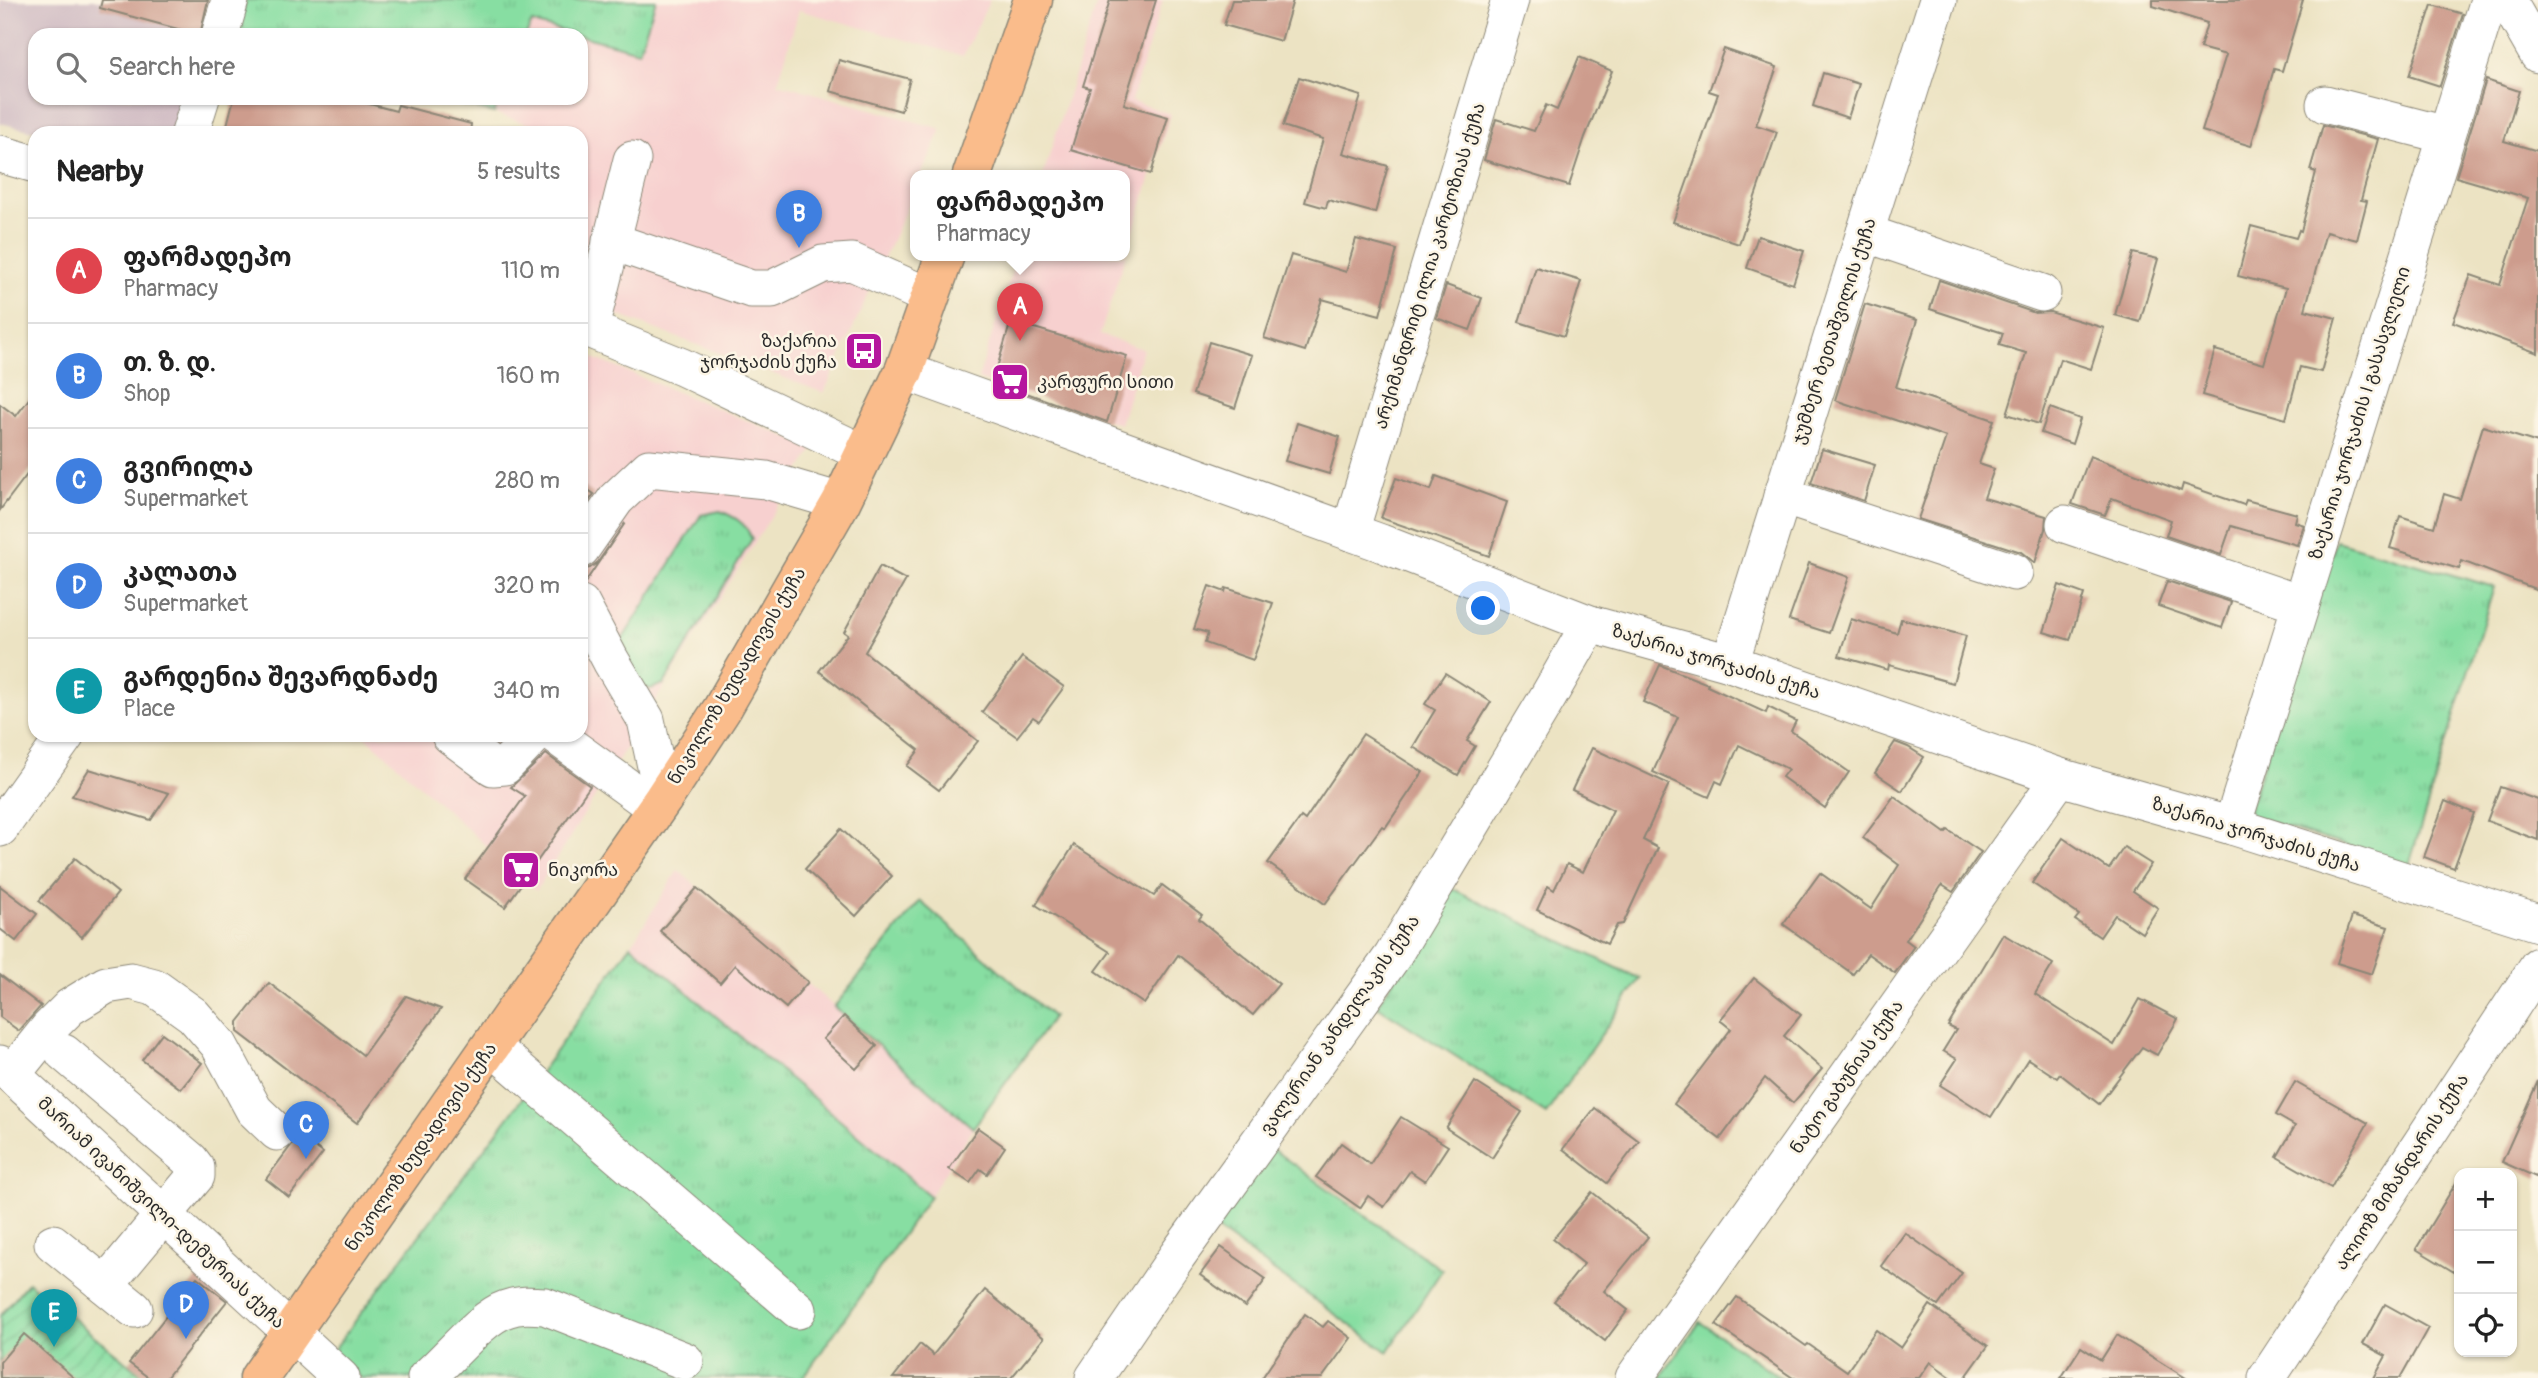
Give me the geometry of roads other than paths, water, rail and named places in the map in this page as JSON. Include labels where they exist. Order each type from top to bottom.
[{"type":"main road","points":[[974,170],[1032,0]]},
{"type":"main road","name":"ნიკოლოზ ხუდადოვის ქუჩა","points":[[259,1378],[722,709],[841,502],[865,454],[904,371],[943,261]]},
{"type":"street","points":[[222,28],[230,0]]},
{"type":"street","name":"არქიმანდრიტ ილია კარტოზიას ქუჩა","points":[[1350,532],[1510,0]]},
{"type":"street","name":"ჯუმბერ ბეთაშვილის ქუჩა","points":[[1730,663],[1938,0]]},
{"type":"street","name":"ზაქარია ჯორჯაძის I გასასვლელი","points":[[2232,826],[2489,0]]},
{"type":"street","points":[[2507,0],[2536,44]]},
{"type":"street","points":[[2325,104],[2446,135]]},
{"type":"street","points":[[192,126],[199,105]]},
{"type":"street","points":[[0,154],[28,161]]},
{"type":"street","points":[[588,317],[632,160]]},
{"type":"street","points":[[1865,233],[2042,292]]},
{"type":"street","points":[[611,241],[751,289],[772,289],[823,264],[852,262],[930,297]]},
{"type":"street","points":[[588,328],[682,367],[865,454]]},
{"type":"street","name":"ზაქარია ჯორჯაძის ქუჩა","points":[[904,371],[1350,532],[1590,624],[1730,663],[2060,777],[2232,826],[2538,923]]},
{"type":"street","points":[[588,540],[617,499],[649,468],[766,480],[841,502]]},
{"type":"street","points":[[1782,496],[2014,572]]},
{"type":"street","points":[[2065,524],[2301,604]]},
{"type":"street","points":[[588,617],[646,720],[659,803]]},
{"type":"street","name":"ვალერიან კანდელაკის ქუჩა","points":[[1094,1378],[1185,1245],[1392,957],[1590,624]]},
{"type":"street","points":[[0,828],[61,742]]},
{"type":"street","points":[[459,742],[493,767],[505,766],[528,742]]},
{"type":"street","points":[[566,742],[659,803]]},
{"type":"street","name":"ნატო გაბუნიას ქუჩა","points":[[1634,1378],[2060,777]]},
{"type":"street","name":"ალიოზ მიზანდარის ქუჩა","points":[[2267,1378],[2538,966]]},
{"type":"street","points":[[6,1069],[70,1007],[106,985],[131,981],[154,987],[193,1015],[219,1045],[254,1110],[277,1132]]},
{"type":"street","points":[[491,1046],[798,1310]]},
{"type":"street","points":[[64,1053],[190,1160],[195,1168],[196,1176],[105,1285]]},
{"type":"street","name":"მარიამ ივანიშვილი-დემურიას ქუჩა","points":[[6,1069],[341,1378]]},
{"type":"street","points":[[53,1243],[134,1309]]},
{"type":"street","points":[[426,1378],[487,1320],[505,1309],[523,1305],[545,1306],[685,1361]]},
{"type":"place","name":"თ. ზ. დ.","points":[[799,248]]},
{"type":"place","name":"ფარმადეპო","points":[[1020,341]]},
{"type":"place","name":"ზაქარია ჯორჯაძის ქუჩა","points":[[864,351]]},
{"type":"place","name":"კარფური სითი","points":[[1010,382]]},
{"type":"place","name":"ნიკორა","points":[[521,870]]},
{"type":"place","name":"გვირილა","points":[[306,1159]]},
{"type":"place","name":"კალათა","points":[[186,1339]]},
{"type":"place","name":"გარდენია შევარდნაძე","points":[[54,1347]]}]
